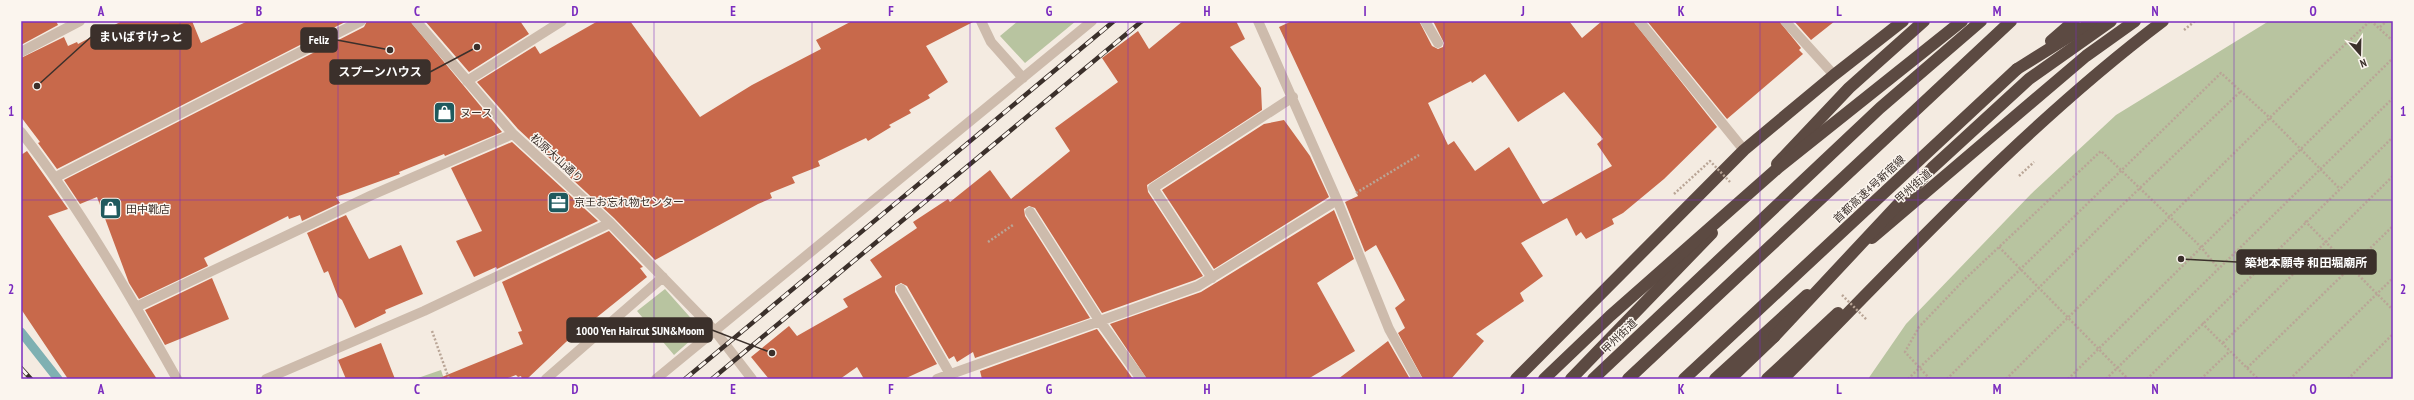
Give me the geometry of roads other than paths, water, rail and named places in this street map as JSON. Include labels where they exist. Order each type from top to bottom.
[{"type":"highway","points":[[1516,379],[1744,150],[1834,75],[1903,21]]},
{"type":"highway","points":[[1571,379],[1849,88],[1924,21]]},
{"type":"highway","points":[[1544,379],[1610,316],[1779,167],[1962,21]]},
{"type":"highway","name":"甲州街道","points":[[1593,379],[1874,113],[1981,21]]},
{"type":"highway","points":[[1628,379],[2011,21]]},
{"type":"highway","name":"首都高速4号新宿線","points":[[1684,379],[2017,69],[2074,21]]},
{"type":"highway","points":[[2017,69],[2094,21]]},
{"type":"highway","points":[[1730,379],[1774,338],[1932,168],[2029,79],[2111,21]]},
{"type":"highway","name":"甲州街道","points":[[1715,379],[1767,330],[1942,177],[2086,56],[2135,21]]},
{"type":"highway","points":[[1767,379],[1978,182],[2119,55],[2163,21]]},
{"type":"highway","points":[[1783,379],[1978,182]]},
{"type":"street","points":[[21,52],[80,21]]},
{"type":"street","points":[[56,177],[361,21]]},
{"type":"street","name":"松原大山通り","points":[[416,21],[513,134],[610,223],[663,277],[715,332],[752,379]]},
{"type":"street","points":[[467,81],[562,21]]},
{"type":"street","points":[[981,21],[991,42],[1023,78]]},
{"type":"street","points":[[656,379],[1092,21]]},
{"type":"street","points":[[1425,21],[1438,44]]},
{"type":"street","points":[[1639,21],[1744,150]]},
{"type":"street","points":[[1785,21],[1834,75]]},
{"type":"street","points":[[1262,22],[1337,200],[1389,329],[1417,379]]},
{"type":"street","points":[[1212,278],[1152,188],[1293,97]]},
{"type":"street","points":[[21,132],[56,177],[136,307],[177,379]]},
{"type":"street","points":[[136,307],[372,195],[513,134]]},
{"type":"street","points":[[937,379],[1099,320],[1198,286],[1337,200]]},
{"type":"street","points":[[1030,212],[1099,320],[1141,379]]},
{"type":"street","points":[[266,379],[424,311],[610,223]]},
{"type":"street","points":[[546,379],[663,277]]},
{"type":"street","points":[[901,289],[950,374]]},
{"type":"waterway","points":[[21,332],[58,379]]},
{"type":"railway","points":[[685,379],[1114,21]]},
{"type":"railway","points":[[712,379],[1142,21]]},
{"type":"railway","points":[[21,368],[31,379]]},
{"type":"place","name":"スプーンハウス","points":[[477,47]]},
{"type":"place","name":"Feliz","points":[[390,50]]},
{"type":"place","name":"まいばすけっと","points":[[37,86]]},
{"type":"place","name":"ヌース","points":[[445,113]]},
{"type":"place","name":"京王お忘れ物センター","points":[[558,202]]},
{"type":"place","name":"田中靴店","points":[[111,209]]},
{"type":"place","name":"築地本願寺 和田堀廟所","points":[[2181,259]]},
{"type":"place","name":"1000 Yen Haircut SUN&Moom","points":[[772,353]]}]
